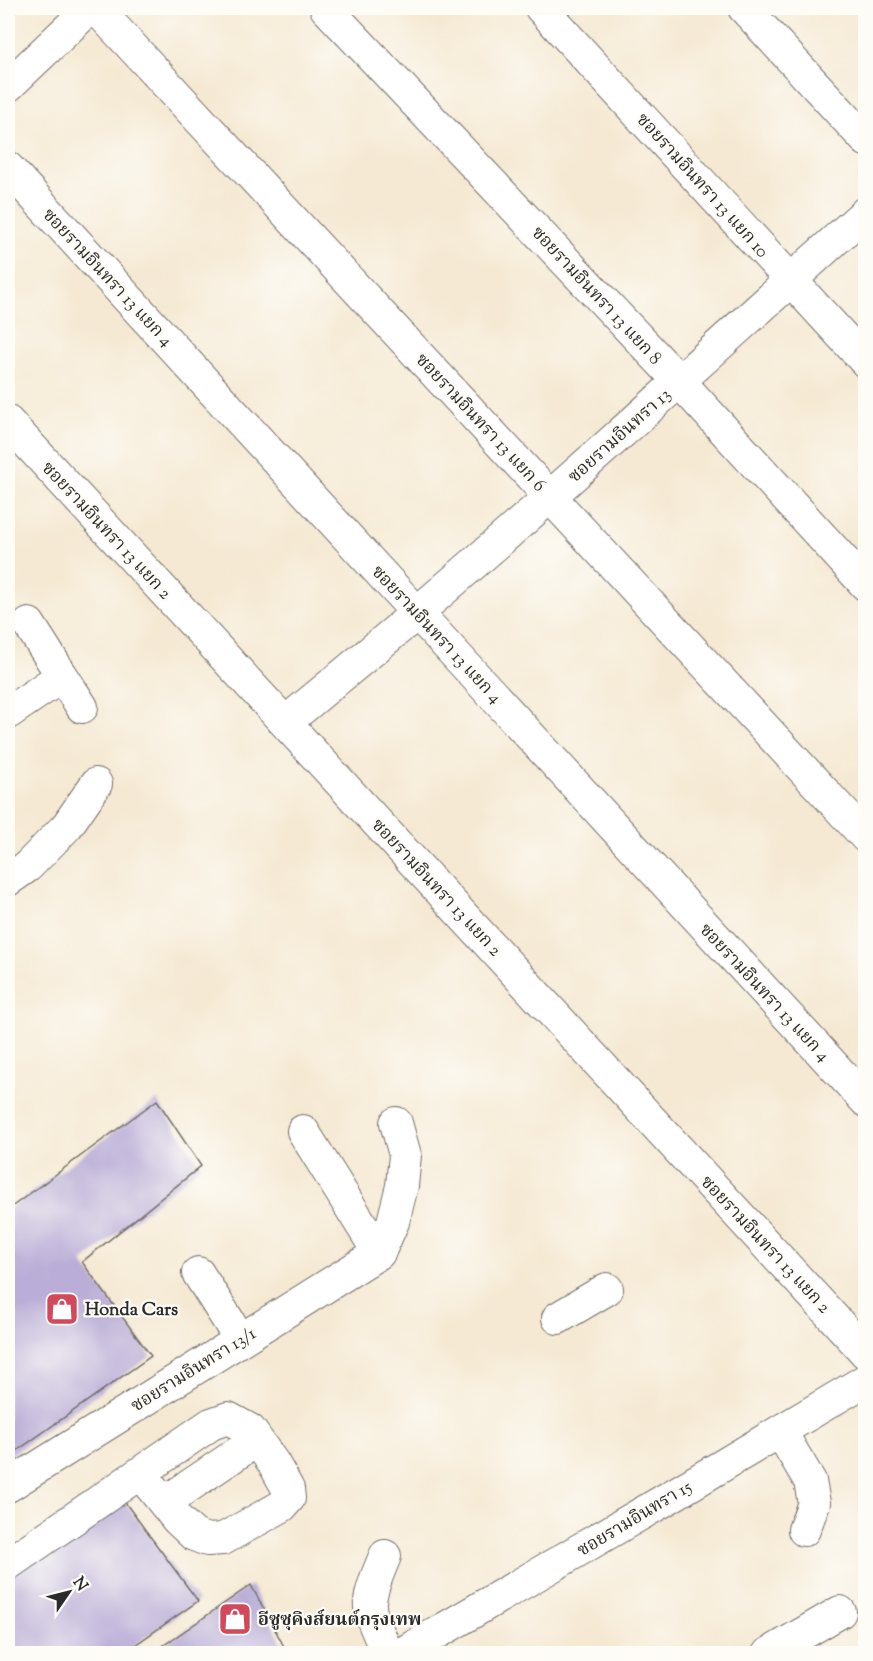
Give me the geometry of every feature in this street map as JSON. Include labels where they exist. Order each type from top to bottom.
[{"type":"street","points":[[8,86],[90,8]]},
{"type":"street","name":"ซอยรามอินทรา 13 แยก 6","points":[[96,8],[866,837]]},
{"type":"street","name":"ซอยรามอินทรา 13 แยก 8","points":[[326,8],[679,381],[866,585]]},
{"type":"street","name":"ซอยรามอินทรา 13 แยก 10","points":[[541,8],[866,362]]},
{"type":"street","points":[[744,8],[866,140]]},
{"type":"street","name":"ซอยรามอินทรา 13 แยก 4","points":[[8,168],[866,1101]]},
{"type":"street","name":"ซอยรามอินทรา 13","points":[[286,722],[417,613],[866,212]]},
{"type":"street","name":"ซอยรามอินทรา 13 แยก 2","points":[[8,422],[866,1353]]},
{"type":"street","points":[[28,624],[82,707]]},
{"type":"street","points":[[8,713],[62,676]]},
{"type":"street","points":[[8,880],[28,866],[67,826],[96,784]]},
{"type":"street","points":[[379,1253],[393,1222],[402,1186],[405,1155],[396,1123]]},
{"type":"street","points":[[303,1131],[379,1253]]},
{"type":"street","name":"ซอยรามอินทรา 13/1","points":[[8,1486],[379,1253]]},
{"type":"street","points":[[198,1273],[240,1339]]},
{"type":"street","points":[[558,1318],[607,1289]]},
{"type":"street","name":"ซอยรามอินทรา 15","points":[[400,1653],[612,1531],[866,1380]]},
{"type":"street","points":[[8,1564],[211,1424],[228,1418],[250,1430],[274,1464],[288,1489],[289,1498],[282,1506],[222,1539],[207,1540],[194,1535],[177,1519],[140,1473]]},
{"type":"street","points":[[780,1431],[810,1481],[814,1503],[804,1530]]},
{"type":"street","points":[[164,1503],[257,1440]]},
{"type":"street","points":[[385,1556],[369,1603],[373,1620],[388,1653]]},
{"type":"street","points":[[768,1653],[840,1612]]},
{"type":"building","name":"Honda Cars","points":[[157,1100],[201,1166],[82,1262],[151,1356],[8,1457],[8,1205],[10,1208]]},
{"type":"building","points":[[118,1493],[198,1601],[122,1654],[8,1654],[8,1571]]},
{"type":"building","name":"อีซูซุคิงส์ยนต์กรุงเทพ","points":[[251,1585],[288,1654],[151,1654]]},
{"type":"place","name":"Honda Cars","points":[[62,1309]]},
{"type":"place","name":"อีซูซุคิงส์ยนต์กรุงเทพ","points":[[235,1619]]}]
